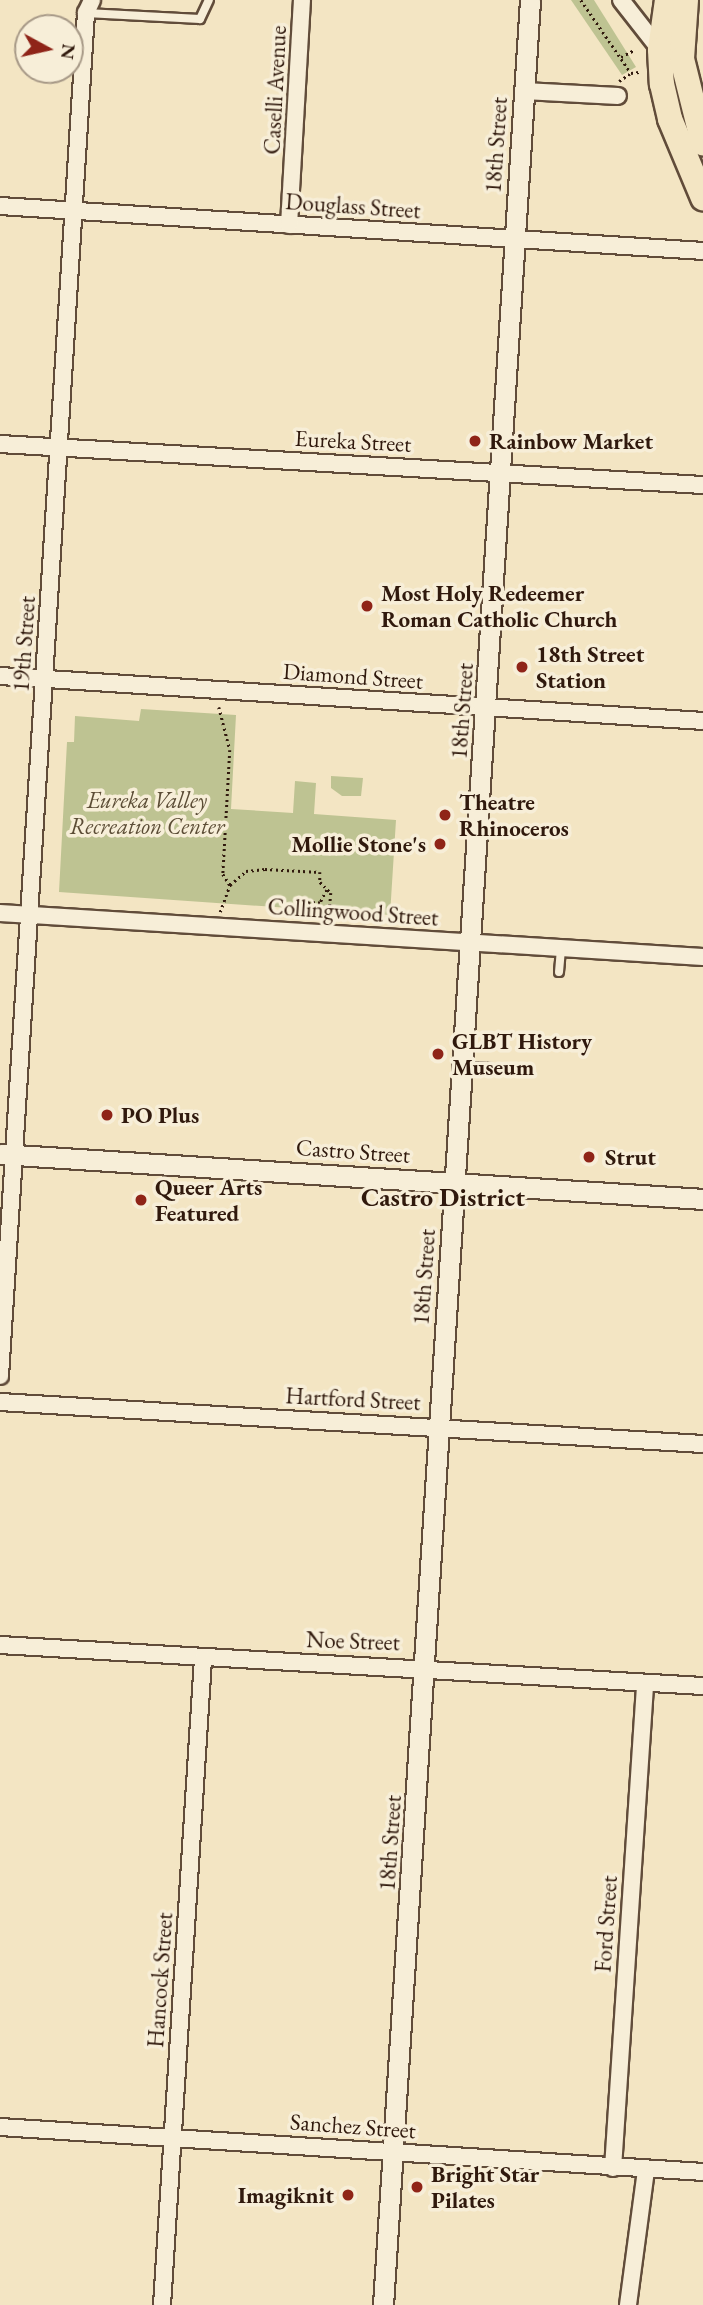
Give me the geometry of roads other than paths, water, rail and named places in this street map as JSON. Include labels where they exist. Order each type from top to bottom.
[{"type":"main road","points":[[667,0],[660,50],[668,110],[703,198]]},
{"type":"main road","points":[[686,0],[682,59],[696,102],[703,143]]},
{"type":"street","name":"Caselli Avenue","points":[[289,225],[302,0]]},
{"type":"street","name":"18th Street","points":[[383,2305],[426,1667],[530,0]]},
{"type":"street","points":[[621,0],[660,50]]},
{"type":"street","name":"19th Street","points":[[0,1376],[8,1155],[30,915],[89,7]]},
{"type":"street","points":[[524,91],[618,96]]},
{"type":"street","name":"Douglass Street","points":[[0,206],[703,251]]},
{"type":"street","name":"Eureka Street","points":[[0,444],[502,471],[703,485]]},
{"type":"street","name":"Diamond Street","points":[[0,676],[703,721]]},
{"type":"street","name":"Collingwood Street","points":[[0,913],[703,957]]},
{"type":"street","name":"Castro Street","points":[[8,1155],[703,1199]]},
{"type":"street","name":"Hartford Street","points":[[0,1402],[439,1426],[703,1444]]},
{"type":"street","name":"Noe Street","points":[[0,1645],[203,1658],[426,1667],[703,1686]]},
{"type":"street","name":"Hancock Street","points":[[162,2305],[203,1658]]},
{"type":"street","name":"Ford Street","points":[[613,2168],[645,1683]]},
{"type":"street","name":"Sanchez Street","points":[[0,2127],[703,2172]]},
{"type":"street","points":[[628,2305],[646,2170]]},
{"type":"lane","points":[[89,7],[200,19],[209,0]]},
{"type":"lane","points":[[559,972],[561,948]]},
{"type":"lane","points":[[463,1067],[488,1068]]},
{"type":"place","name":"Rainbow Market","points":[[475,441]]},
{"type":"place","name":"Most Holy Redeemer Roman Catholic Church","points":[[367,606]]},
{"type":"place","name":"18th Street Station","points":[[522,667]]},
{"type":"place","name":"Theatre Rhinoceros","points":[[445,815]]},
{"type":"place","name":"Mollie Stone's","points":[[440,844]]},
{"type":"place","name":"GLBT History Museum","points":[[438,1054]]},
{"type":"place","name":"PO Plus","points":[[107,1115]]},
{"type":"place","name":"Strut","points":[[589,1157]]},
{"type":"place","name":"Queer Arts Featured","points":[[141,1200]]},
{"type":"place","name":"Bright Star Pilates","points":[[417,2187]]},
{"type":"place","name":"Imagiknit","points":[[348,2195]]},
{"type":"district","name":"Castro District","points":[[443,1198]]},
{"type":"park label","name":"Eureka Valley Recreation Center","points":[[147,813]]}]
